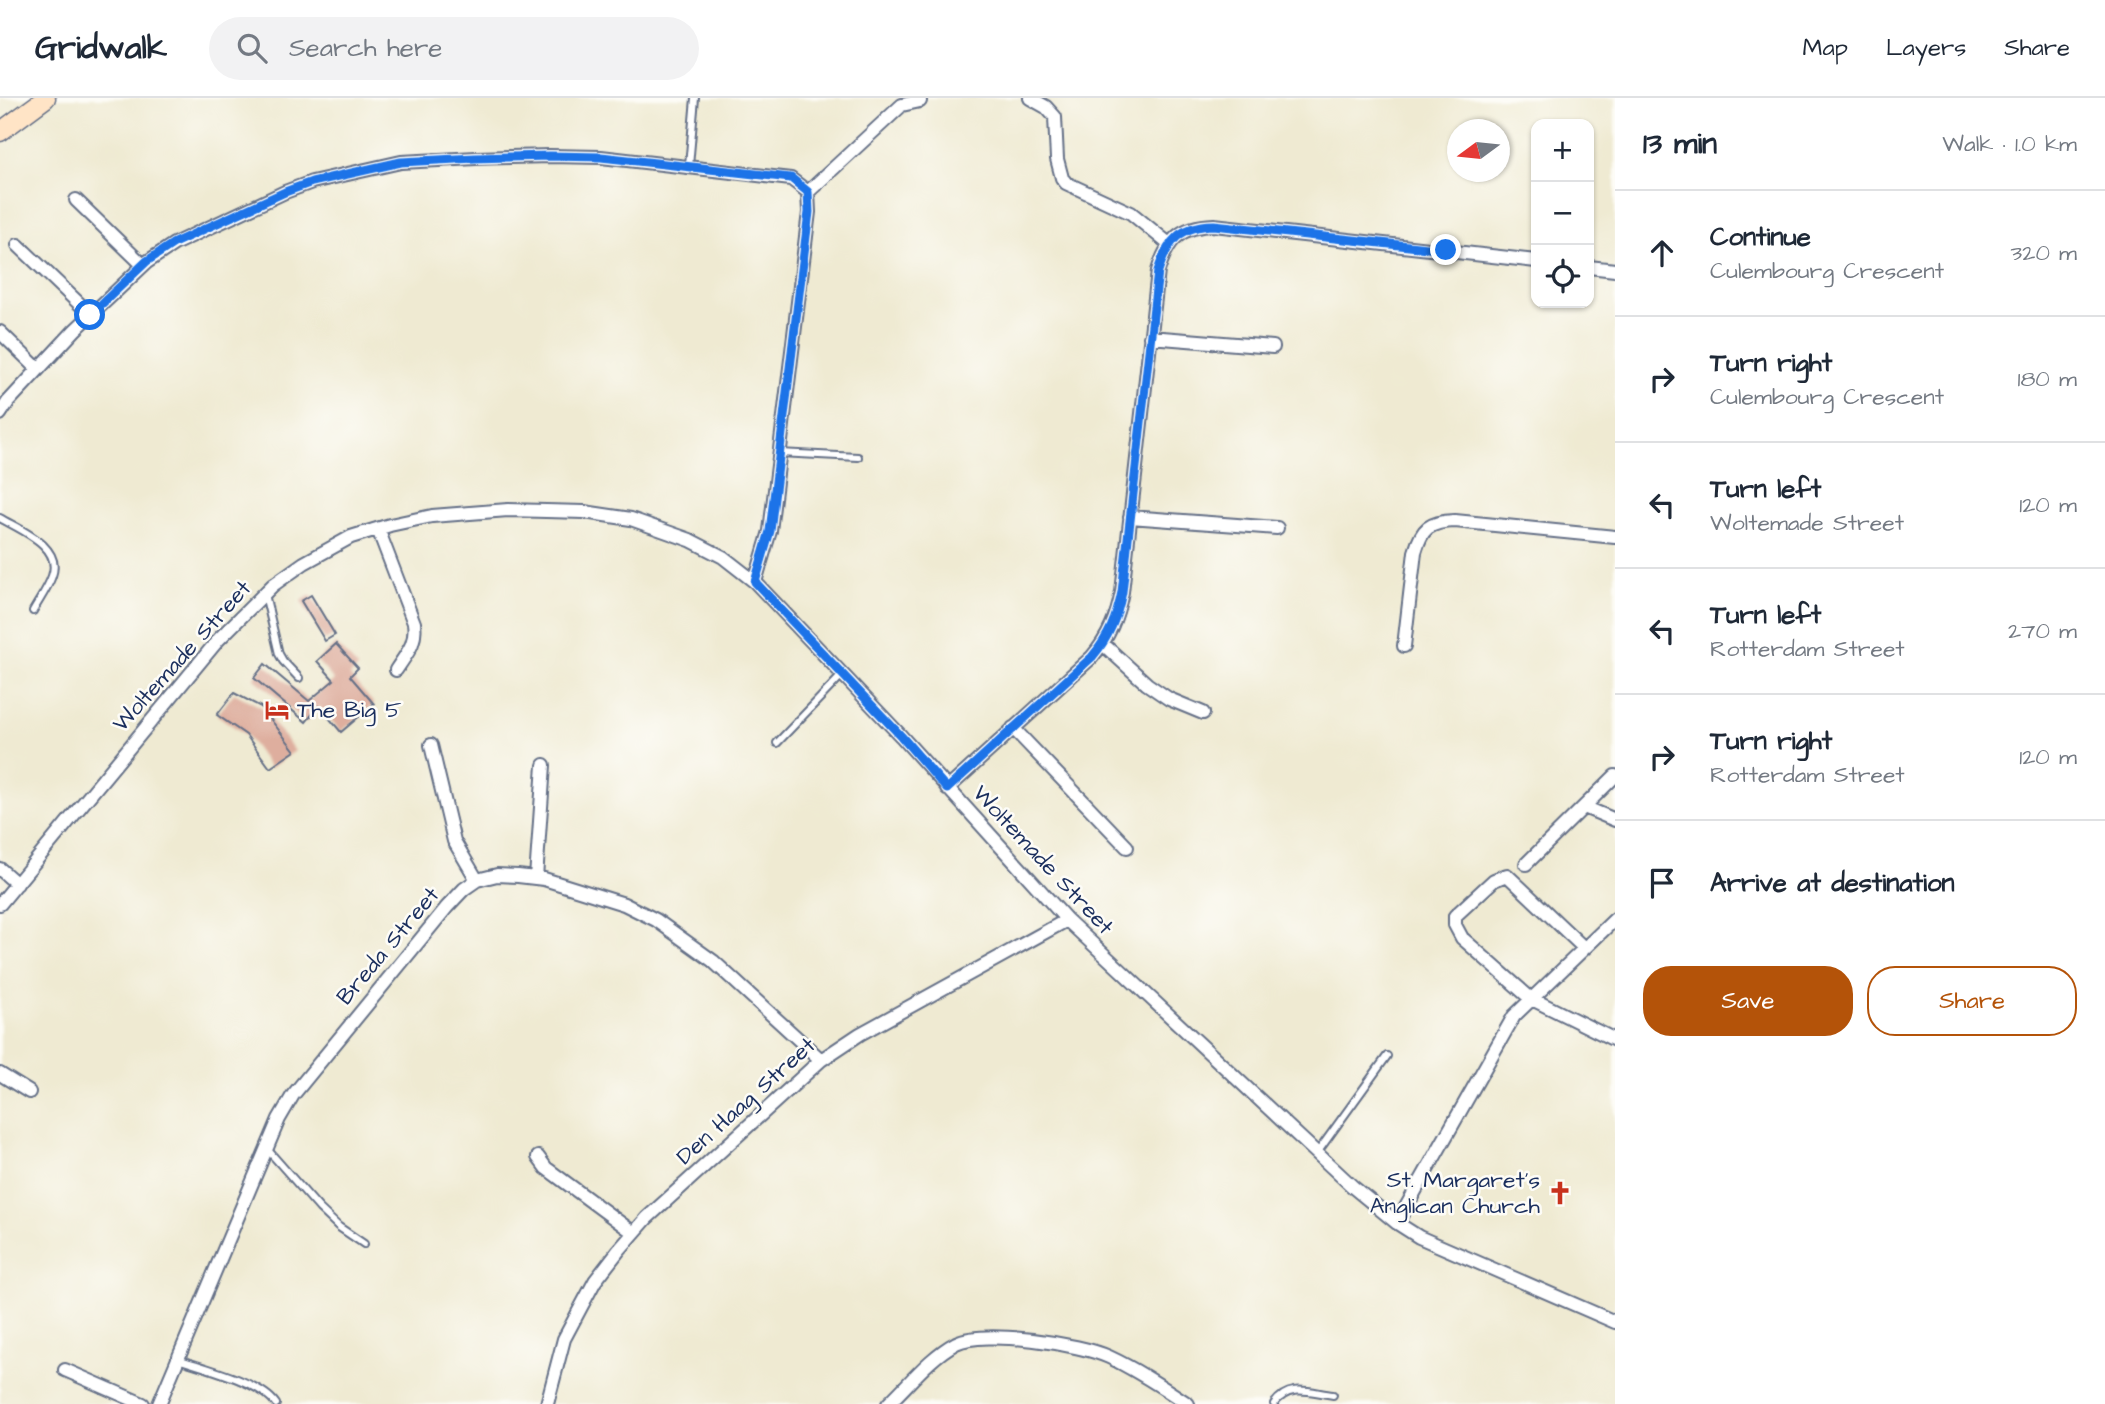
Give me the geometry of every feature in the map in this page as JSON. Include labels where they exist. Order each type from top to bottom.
[{"type":"main road","points":[[0,131],[46,98]]},
{"type":"street","points":[[1030,98],[1046,107],[1055,117],[1057,159],[1066,183],[1131,213],[1169,244]]},
{"type":"street","points":[[808,192],[902,105],[920,101]]},
{"type":"street","points":[[0,413],[8,401],[90,315],[143,265],[174,243],[312,182],[401,162],[550,156],[601,157],[791,178],[808,192],[809,212],[770,531],[755,582]]},
{"type":"street","points":[[76,200],[143,265]]},
{"type":"street","points":[[947,789],[1092,657],[1103,644],[1117,613],[1122,592],[1158,271],[1169,244],[1187,229],[1214,225],[1531,260]]},
{"type":"street","points":[[18,244],[90,315]]},
{"type":"street","points":[[1594,268],[1615,270]]},
{"type":"street","points":[[0,332],[38,369]]},
{"type":"street","points":[[1150,337],[1273,347]]},
{"type":"street","name":"Woltemade Street","points":[[0,904],[193,668],[273,585],[304,563],[351,537],[432,516],[508,510],[584,512],[631,520],[690,540],[723,557],[755,582],[843,674],[1067,920],[1396,1223],[1437,1245],[1615,1322]]},
{"type":"street","points":[[1130,517],[1277,528]]},
{"type":"street","points":[[1404,646],[1415,552],[1419,539],[1429,526],[1455,521],[1615,537]]},
{"type":"street","points":[[378,529],[415,622],[416,636],[396,670]]},
{"type":"street","points":[[1103,644],[1147,684],[1170,699],[1203,713]]},
{"type":"street","points":[[1013,728],[1127,847]]},
{"type":"street","points":[[431,745],[454,841],[477,880],[497,876],[536,878],[624,904],[656,920],[713,961],[821,1060]]},
{"type":"street","points":[[536,878],[544,765]]},
{"type":"street","points":[[1526,864],[1615,776]]},
{"type":"street","points":[[1584,807],[1615,820]]},
{"type":"street","points":[[0,869],[17,884]]},
{"type":"street","points":[[1584,948],[1507,875],[1494,880],[1455,916],[1455,925],[1462,938],[1530,998],[1615,1040]]},
{"type":"street","name":"Breda Street","points":[[159,1404],[279,1119],[293,1095],[447,907],[477,880]]},
{"type":"street","points":[[1396,1223],[1508,1025],[1530,998],[1615,919]]},
{"type":"street","name":"Den Haag Street","points":[[547,1404],[565,1339],[581,1307],[595,1281],[647,1218],[821,1060],[860,1034],[1067,920]]},
{"type":"street","points":[[0,1074],[29,1092]]},
{"type":"street","points":[[538,1157],[546,1168],[634,1233]]},
{"type":"street","points":[[888,1404],[931,1362],[955,1344],[968,1338],[996,1337],[1083,1348],[1107,1356],[1130,1367],[1188,1404]]},
{"type":"street","points":[[65,1370],[143,1404]]},
{"type":"lane","points":[[689,166],[695,98]]},
{"type":"lane","points":[[779,453],[858,457]]},
{"type":"lane","points":[[0,518],[42,544],[50,552],[54,568],[52,576],[33,611]]},
{"type":"lane","points":[[265,593],[279,654],[299,678]]},
{"type":"lane","points":[[777,743],[843,674]]},
{"type":"lane","points":[[1317,1153],[1387,1056]]},
{"type":"lane","points":[[267,1149],[318,1208],[364,1244]]},
{"type":"lane","points":[[178,1359],[254,1386],[271,1397],[276,1404]]},
{"type":"lane","points":[[1273,1404],[1280,1396],[1291,1391],[1333,1395]]},
{"type":"building","points":[[311,595],[335,635],[325,641],[301,601]]},
{"type":"building","points":[[336,644],[358,668],[350,676],[374,704],[341,732],[319,706],[306,722],[254,678],[265,664],[309,701],[334,680],[317,661]]},
{"type":"building","points":[[234,693],[261,707],[295,751],[270,768],[246,735],[217,715]]},
{"type":"place","name":"The Big 5","points":[[277,710]]},
{"type":"place","name":"St. Margaret's Anglican Church","points":[[1560,1193]]},
{"type":"route","points":[[90,315],[147,261],[174,243],[312,182],[401,162],[550,156],[601,157],[791,178],[808,192],[809,212],[770,531],[755,582],[901,736],[947,789],[1092,657],[1111,629],[1122,592],[1158,271],[1169,244],[1187,229],[1214,225],[1446,250]]}]
